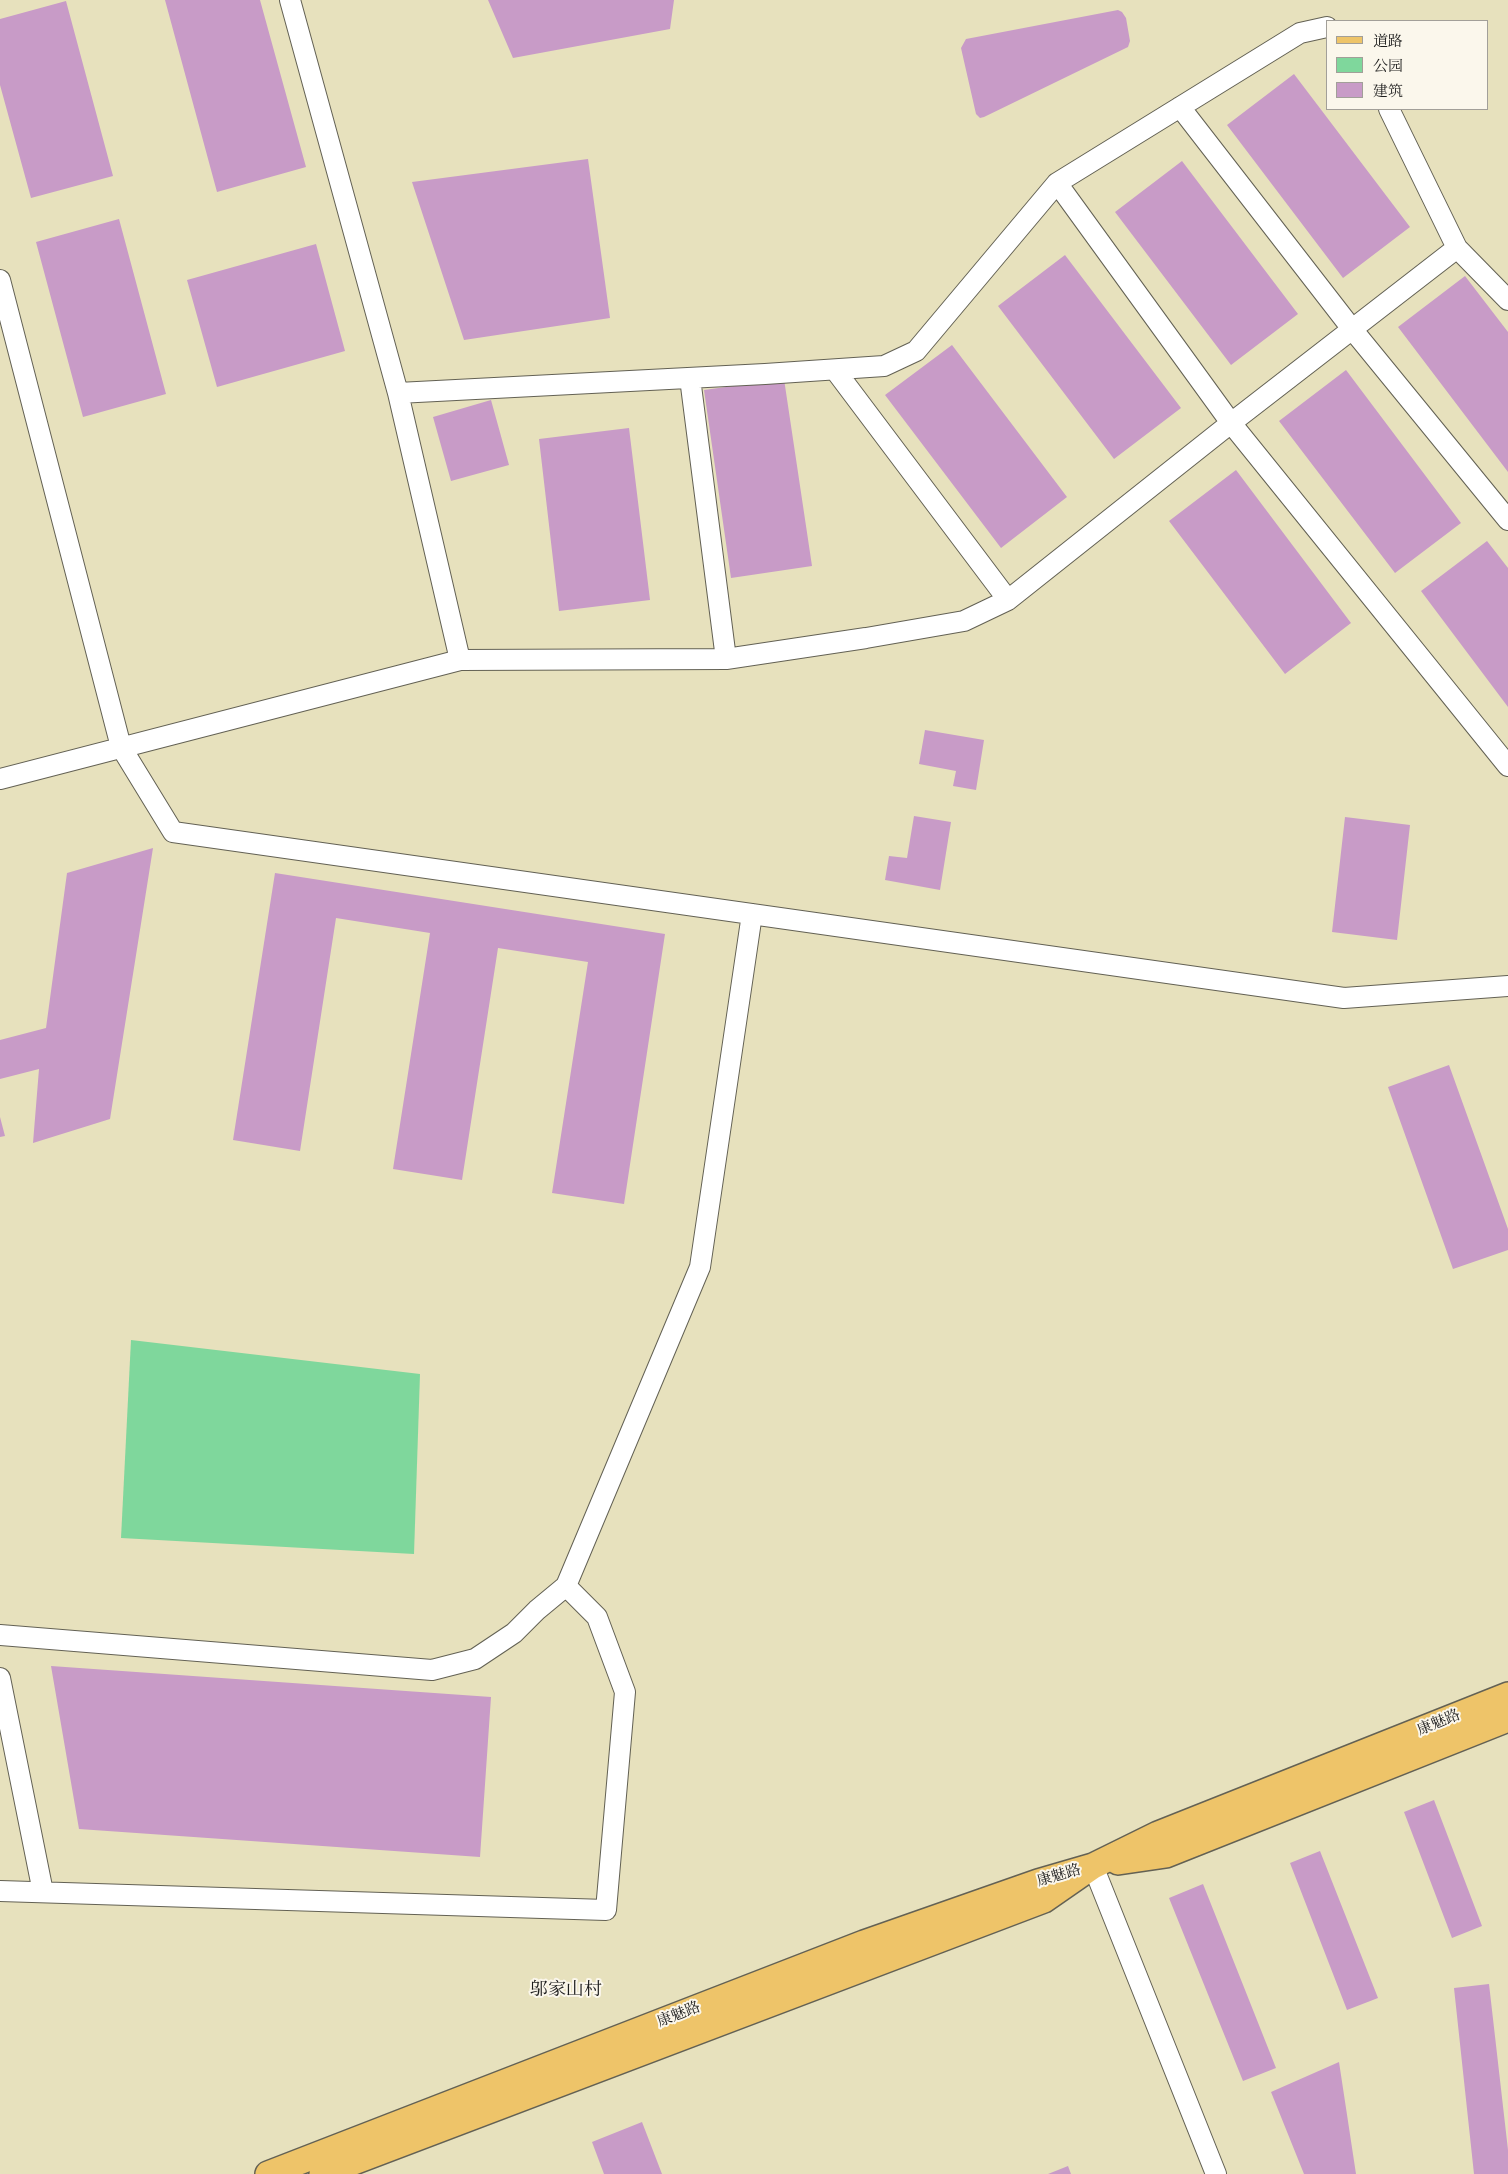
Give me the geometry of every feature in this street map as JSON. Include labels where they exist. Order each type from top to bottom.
[{"type":"main road","name":"康魅路","points":[[322,2174],[1044,1900],[1093,1866],[1158,1834],[1508,1695]]},
{"type":"main road","name":"康魅路","points":[[268,2174],[864,1943],[1038,1882],[1093,1866],[1166,1855],[1508,1719]]},
{"type":"street","points":[[290,0],[398,393],[460,660]]},
{"type":"street","points":[[398,393],[884,366],[916,352],[1057,183],[1300,33],[1326,27]]},
{"type":"street","points":[[1180,107],[1352,329],[1508,520]]},
{"type":"street","points":[[1389,110],[1457,248],[1508,300]]},
{"type":"street","points":[[1057,183],[1231,423],[1508,766]]},
{"type":"street","points":[[0,780],[460,660],[726,659],[964,621],[1008,600],[1231,423],[1457,248]]},
{"type":"street","points":[[0,280],[121,747],[172,832],[1344,998],[1508,986]]},
{"type":"street","points":[[835,370],[1008,600]]},
{"type":"street","points":[[690,378],[726,659]]},
{"type":"street","points":[[0,1635],[432,1670],[475,1659],[514,1634],[537,1610],[566,1586],[700,1268],[752,914]]},
{"type":"street","points":[[0,1891],[606,1910],[625,1692],[598,1617],[566,1586]]},
{"type":"street","points":[[0,1678],[43,1892]]},
{"type":"street","points":[[1093,1866],[1216,2174]]},
{"type":"green space","points":[[131,1340],[420,1374],[414,1554],[121,1538]]},
{"type":"building","points":[[165,0],[260,0],[306,167],[217,192]]},
{"type":"building","points":[[488,0],[674,0],[670,29],[513,58]]},
{"type":"building","points":[[66,1],[113,176],[31,198],[0,85],[0,19]]},
{"type":"building","points":[[1118,10],[1126,18],[1130,41],[1128,47],[984,117],[980,118],[976,114],[961,48],[966,39]]},
{"type":"building","points":[[1294,74],[1410,227],[1343,278],[1227,125]]},
{"type":"building","points":[[588,159],[610,318],[464,340],[412,182]]},
{"type":"building","points":[[1182,161],[1298,314],[1231,365],[1115,212]]},
{"type":"building","points":[[119,219],[166,394],[83,417],[36,242]]},
{"type":"building","points":[[316,244],[345,351],[217,387],[187,280]]},
{"type":"building","points":[[1065,255],[1181,408],[1114,459],[998,306]]},
{"type":"building","points":[[1465,276],[1508,332],[1508,472],[1398,327]]},
{"type":"building","points":[[952,345],[1067,497],[1001,548],[885,395]]},
{"type":"building","points":[[1346,370],[1461,523],[1395,573],[1279,421]]},
{"type":"building","points":[[784,379],[812,566],[731,578],[704,390]]},
{"type":"building","points":[[491,400],[509,465],[451,481],[433,417]]},
{"type":"building","points":[[629,428],[650,600],[559,611],[539,439]]},
{"type":"building","points":[[1236,470],[1351,623],[1285,674],[1169,521]]},
{"type":"building","points":[[1487,541],[1508,568],[1508,707],[1421,591]]},
{"type":"building","points":[[925,730],[984,740],[976,790],[953,786],[956,771],[919,764]]},
{"type":"building","points":[[914,816],[951,822],[940,890],[885,880],[889,856],[907,858]]},
{"type":"building","points":[[1345,817],[1410,825],[1397,940],[1332,932]]},
{"type":"building","points":[[153,848],[110,1119],[33,1143],[39,1069],[0,1079],[0,1040],[46,1028],[67,873]]},
{"type":"building","points":[[275,873],[665,934],[624,1204],[552,1193],[588,962],[498,948],[462,1180],[393,1169],[430,933],[336,918],[300,1151],[233,1140]]},
{"type":"building","points":[[1449,1065],[1508,1229],[1508,1250],[1453,1269],[1388,1087]]},
{"type":"building","points":[[0,1117],[5,1136],[0,1137]]},
{"type":"building","points":[[51,1666],[491,1697],[480,1857],[79,1829]]},
{"type":"building","points":[[1434,1800],[1482,1926],[1452,1938],[1404,1812]]},
{"type":"building","points":[[1320,1851],[1378,1998],[1347,2010],[1290,1863]]},
{"type":"building","points":[[1203,1884],[1276,2068],[1243,2081],[1169,1898]]},
{"type":"building","points":[[1489,1984],[1508,2150],[1508,2174],[1474,2174],[1454,1988]]},
{"type":"building","points":[[1339,2062],[1356,2174],[1304,2174],[1271,2092]]},
{"type":"building","points":[[642,2122],[662,2174],[604,2174],[592,2142]]},
{"type":"building","points":[[1068,2166],[1071,2174],[1048,2174]]},
{"type":"district","name":"邬家山村","points":[[566,1990]]}]
